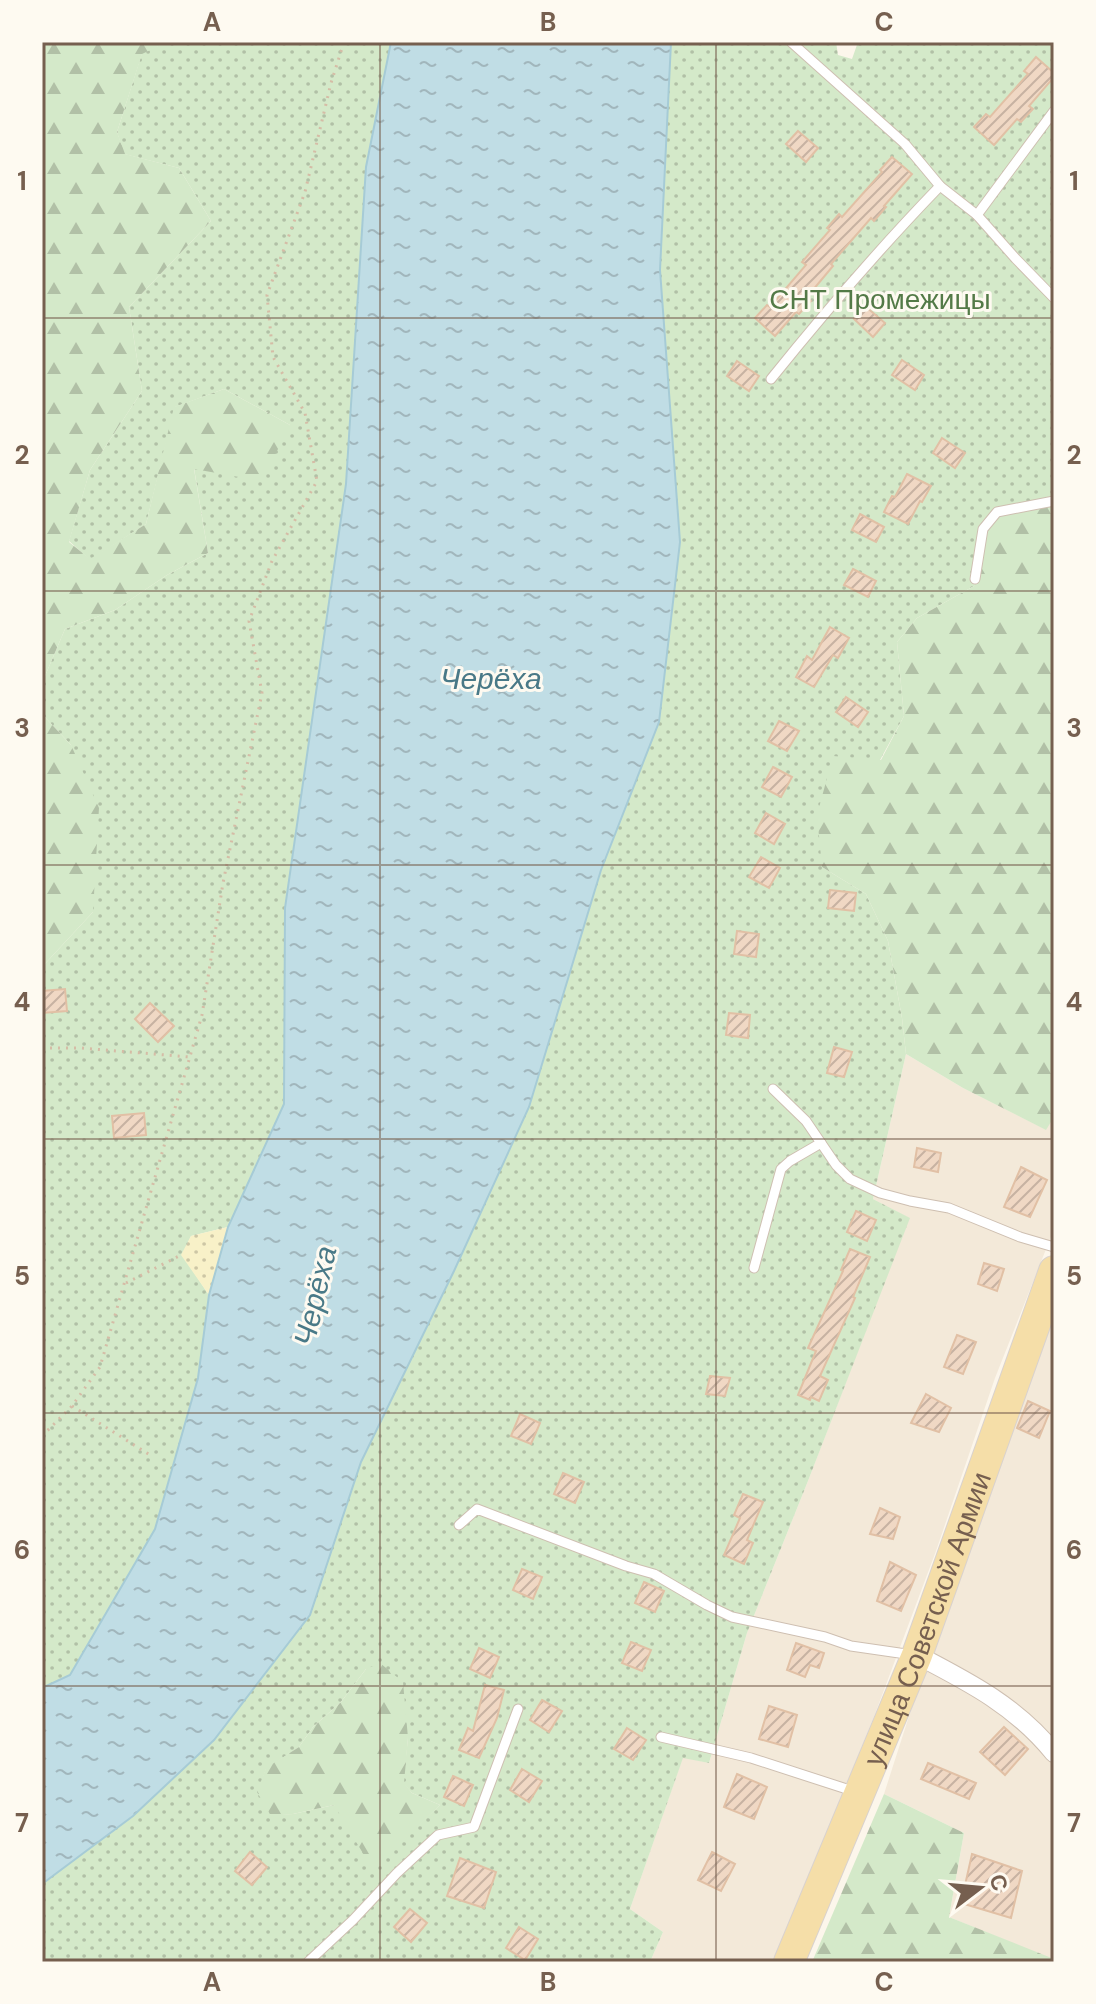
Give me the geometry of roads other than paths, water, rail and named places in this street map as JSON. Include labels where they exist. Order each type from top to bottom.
[{"type":"main road","name":"улица Советской Армии","points":[[789,1962],[917,1655],[1054,1271]]},
{"type":"street","points":[[917,1655],[972,1683],[1007,1707],[1054,1753]]},
{"type":"lane","points":[[791,42],[905,144],[940,186],[977,215],[1054,298]]},
{"type":"lane","points":[[977,215],[1054,111]]},
{"type":"lane","points":[[771,379],[835,301],[940,186]]},
{"type":"lane","points":[[975,579],[983,529],[997,512],[1054,501]]},
{"type":"lane","points":[[773,1089],[806,1121],[836,1165],[850,1179],[880,1193],[949,1208],[1020,1237],[1054,1247]]},
{"type":"lane","points":[[754,1268],[781,1169],[821,1143]]},
{"type":"lane","points":[[459,1525],[477,1509],[654,1574],[732,1617],[825,1637],[851,1646],[917,1655]]},
{"type":"lane","points":[[308,1962],[438,1835],[474,1827],[518,1709]]},
{"type":"lane","points":[[661,1737],[751,1758],[859,1793]]},
{"type":"water","name":"Черёха","points":[[391,42],[671,42],[660,270],[680,542],[659,722],[601,870],[529,1107],[361,1462],[310,1615],[214,1740],[133,1816],[42,1884],[42,1688],[70,1675],[155,1529],[198,1378],[209,1295],[228,1227],[284,1104],[285,908],[346,484],[366,167]]},
{"type":"park label","name":"СНТ Промежицы","points":[[880,299]]}]
